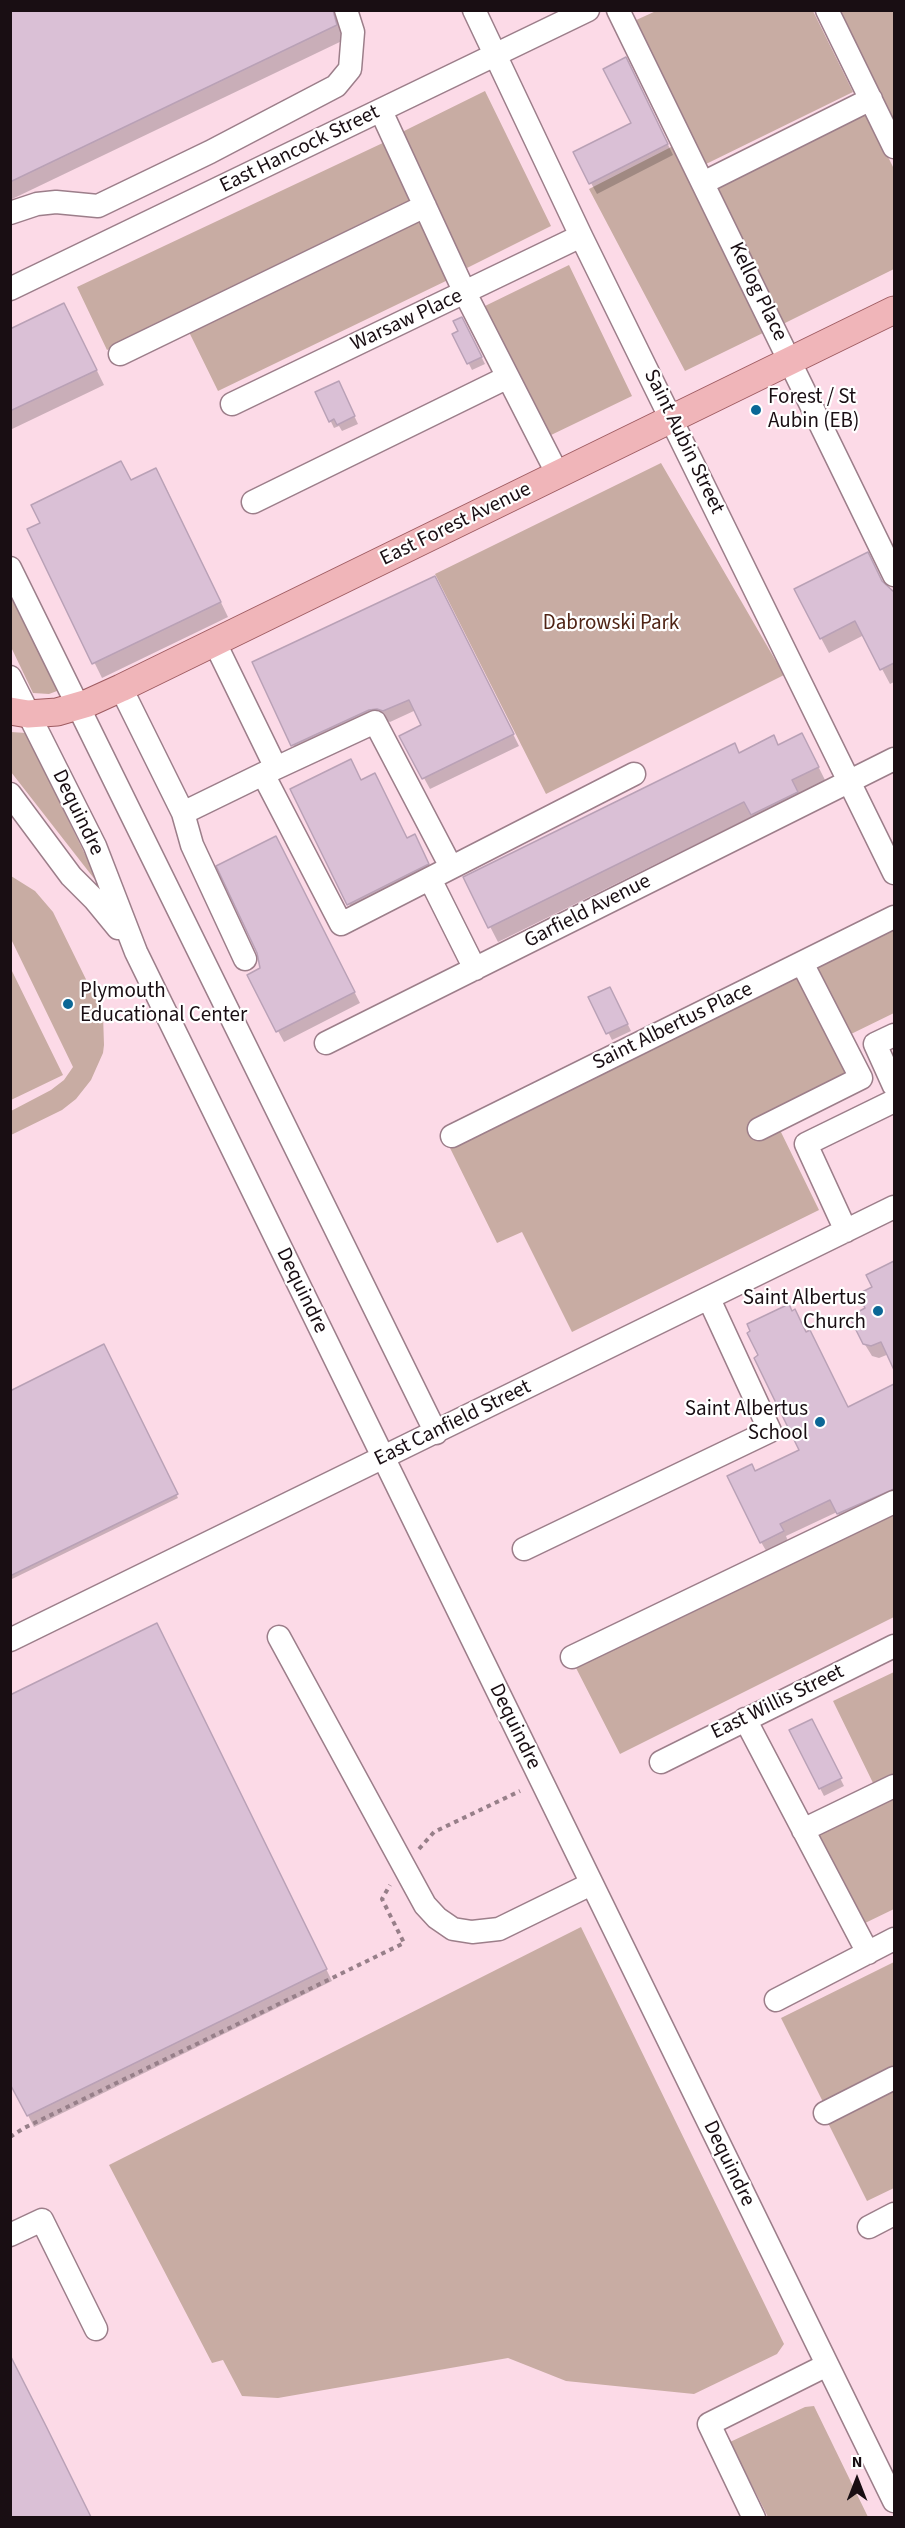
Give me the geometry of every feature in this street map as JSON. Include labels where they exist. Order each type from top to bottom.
[{"type":"main road","name":"East Forest Avenue","points":[[19,712],[57,712],[79,706],[122,688],[894,310]]},
{"type":"street","points":[[10,213],[37,204],[56,202],[98,206],[178,168],[336,86],[350,69],[352,24],[346,10]]},
{"type":"street","name":"Saint Aubin Street","points":[[474,10],[581,236],[894,873]]},
{"type":"street","name":"East Hancock Street","points":[[10,289],[588,10]]},
{"type":"street","name":"Kellog Place","points":[[618,10],[894,574]]},
{"type":"street","points":[[827,10],[894,147]]},
{"type":"street","points":[[703,183],[871,99]]},
{"type":"street","points":[[381,111],[465,293],[558,475]]},
{"type":"street","points":[[120,354],[424,206]]},
{"type":"street","name":"Warsaw Place","points":[[232,404],[581,236]]},
{"type":"street","points":[[253,502],[508,377]]},
{"type":"street","points":[[10,568],[436,1433]]},
{"type":"street","points":[[215,643],[229,668],[270,771],[341,924],[634,774]]},
{"type":"street","name":"Dequindre","points":[[10,677],[19,712],[95,846],[136,952],[382,1459],[894,2501]]},
{"type":"street","points":[[122,688],[183,813],[192,845],[245,958]]},
{"type":"street","points":[[183,813],[375,722],[452,867]]},
{"type":"street","name":"Garfield Avenue","points":[[326,1043],[894,759]]},
{"type":"street","name":"Dequindre","points":[[10,794],[71,876],[110,916],[136,952]]},
{"type":"street","points":[[430,879],[475,969]]},
{"type":"street","name":"Saint Albertus Place","points":[[452,1136],[894,918]]},
{"type":"street","points":[[759,1129],[861,1078],[802,963]]},
{"type":"street","points":[[894,1035],[875,1044],[894,1086]]},
{"type":"street","points":[[846,1231],[806,1144],[894,1101]]},
{"type":"street","name":"East Canfield Street","points":[[10,1640],[894,1207]]},
{"type":"street","points":[[524,1549],[770,1431],[709,1299]]},
{"type":"street","points":[[572,1657],[894,1502]]},
{"type":"street","points":[[279,1637],[425,1905],[437,1918],[453,1929],[472,1932],[499,1929],[591,1884]]},
{"type":"street","name":"East Willis Street","points":[[661,1762],[894,1646]]},
{"type":"street","points":[[745,1719],[868,1953]]},
{"type":"street","points":[[803,1830],[894,1786]]},
{"type":"street","points":[[776,2001],[894,1939]]},
{"type":"street","points":[[825,2113],[894,2078]]},
{"type":"street","points":[[869,2227],[894,2214]]},
{"type":"street","points":[[10,2235],[42,2220],[96,2329]]},
{"type":"street","points":[[754,2517],[709,2424],[827,2365]]},
{"type":"path","points":[[10,2137],[34,2123],[404,1943],[382,1899],[384,1892],[434,1832],[520,1791]]},
{"type":"green space","points":[[656,11],[813,11],[853,92],[704,165],[634,21]]},
{"type":"green space","points":[[837,11],[894,11],[894,129]]},
{"type":"green space","points":[[485,91],[551,226],[467,268],[400,133]]},
{"type":"green space","points":[[866,112],[894,169],[894,269],[783,324],[714,188]]},
{"type":"green space","points":[[387,141],[417,203],[107,350],[77,287]]},
{"type":"green space","points":[[675,145],[767,331],[685,371],[589,189]]},
{"type":"green space","points":[[422,220],[450,279],[218,391],[189,332]]},
{"type":"green space","points":[[569,265],[632,396],[549,436],[485,306]]},
{"type":"green space","name":"Dabrowski Park","points":[[661,463],[784,675],[546,794],[435,574]]},
{"type":"green space","points":[[10,581],[65,688],[49,694],[33,693],[11,647]]},
{"type":"green space","points":[[11,732],[26,733],[98,881],[11,772]]},
{"type":"green space","points":[[11,876],[35,891],[53,912],[103,1014],[104,1045],[103,1053],[91,1080],[76,1099],[62,1110],[11,1135],[11,1111],[51,1090],[64,1080],[73,1067],[11,939]]},
{"type":"green space","points":[[892,930],[894,934],[894,1013],[849,1035],[872,1082],[779,1128],[819,1210],[572,1332],[522,1232],[497,1243],[450,1148]]},
{"type":"green space","points":[[11,969],[63,1075],[10,1100]]},
{"type":"green space","points":[[894,1513],[894,1617],[620,1754],[575,1666]]},
{"type":"green space","points":[[894,1672],[894,1776],[874,1785],[833,1701]]},
{"type":"green space","points":[[894,1797],[894,1909],[861,1925],[816,1836]]},
{"type":"green space","points":[[581,1927],[784,2344],[777,2354],[694,2394],[566,2381],[508,2358],[278,2398],[242,2396],[223,2360],[212,2363],[109,2165]]},
{"type":"green space","points":[[894,1962],[894,2066],[823,2102],[781,2018]]},
{"type":"green space","points":[[894,2089],[894,2188],[867,2201],[828,2123]]},
{"type":"green space","points":[[814,2406],[868,2517],[768,2517],[730,2442],[805,2407]]},
{"type":"building","points":[[10,10],[333,10],[337,25],[10,182]]},
{"type":"building","points":[[626,57],[668,144],[589,184],[573,152],[631,123],[603,69]]},
{"type":"building","points":[[64,303],[97,370],[10,411],[10,329]]},
{"type":"building","points":[[462,317],[482,357],[467,364],[452,334],[458,331],[453,321]]},
{"type":"building","points":[[339,381],[355,416],[337,425],[334,419],[329,422],[315,392]]},
{"type":"building","points":[[121,461],[131,480],[156,468],[221,602],[92,664],[27,529],[40,523],[31,505]]},
{"type":"building","points":[[868,552],[882,581],[894,592],[894,663],[880,670],[855,621],[820,639],[794,589]]},
{"type":"building","points":[[435,576],[514,734],[422,779],[399,736],[421,725],[409,700],[383,711],[369,710],[291,746],[252,662]]},
{"type":"building","points":[[802,733],[819,767],[792,780],[798,792],[751,815],[744,802],[488,928],[463,877],[735,743],[739,753],[774,735],[778,745]]},
{"type":"building","points":[[351,759],[361,780],[375,773],[407,838],[415,834],[429,864],[347,905],[290,789]]},
{"type":"building","points":[[276,836],[355,992],[276,1032],[247,975],[260,968],[257,953],[216,866]]},
{"type":"building","points":[[610,987],[628,1024],[606,1034],[588,997]]},
{"type":"building","name":"Saint Albertus Church","points":[[894,1261],[894,1370],[881,1342],[871,1346],[863,1344],[852,1322],[856,1313],[865,1308],[858,1294],[872,1287],[866,1275]]},
{"type":"building","name":"Saint Albertus School","points":[[789,1304],[792,1311],[795,1309],[806,1332],[810,1330],[848,1407],[894,1384],[894,1489],[837,1514],[830,1500],[780,1524],[784,1531],[760,1543],[727,1476],[752,1464],[755,1471],[799,1450],[754,1358],[758,1355],[747,1333],[750,1331],[747,1324]]},
{"type":"building","points":[[104,1344],[178,1494],[10,1576],[10,1391]]},
{"type":"building","points":[[157,1623],[327,1969],[27,2116],[10,2084],[10,1695]]},
{"type":"building","points":[[812,1719],[842,1778],[819,1789],[789,1730]]},
{"type":"building","points":[[10,2355],[47,2428],[91,2517],[10,2517]]},
{"type":"place","name":"Forest / St Aubin (EB)","points":[[756,410]]},
{"type":"place","name":"Plymouth Educational Center","points":[[68,1004]]},
{"type":"place","name":"Saint Albertus Church","points":[[878,1311]]},
{"type":"place","name":"Saint Albertus School","points":[[820,1422]]}]
